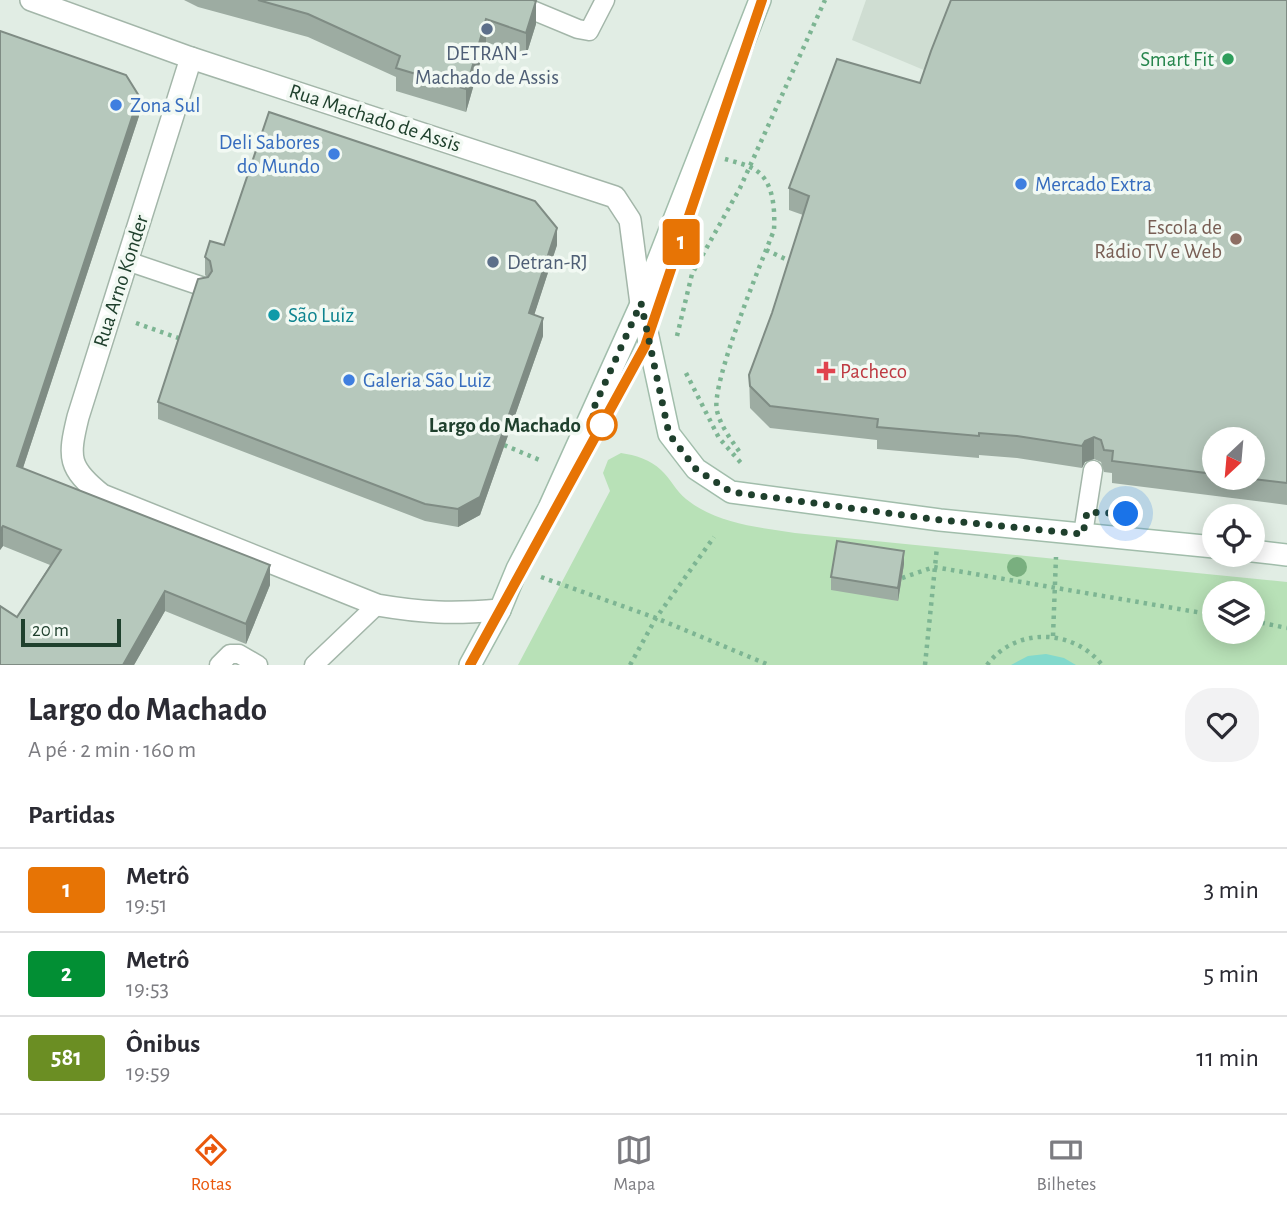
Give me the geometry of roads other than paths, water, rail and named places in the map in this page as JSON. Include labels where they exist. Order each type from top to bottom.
[{"type":"street","name":"Rua Machado de Assis","points":[[31,0],[191,58],[615,197],[630,220],[641,303]]},
{"type":"street","points":[[470,665],[500,610],[517,569],[566,471],[641,303],[760,0]]},
{"type":"street","name":"Rua Arno Konder","points":[[191,58],[70,447],[75,469],[102,495],[377,605]]},
{"type":"street","points":[[641,303],[669,434],[696,469],[731,492],[940,520],[1202,546]]},
{"type":"street","points":[[1265,552],[1287,555]]},
{"type":"street","points":[[377,605],[431,613],[500,610]]},
{"type":"lane","points":[[508,0],[589,31],[605,0]]},
{"type":"lane","points":[[127,261],[201,286]]},
{"type":"lane","points":[[1083,534],[1093,470]]},
{"type":"lane","points":[[314,665],[377,605]]},
{"type":"lane","points":[[219,665],[230,654],[240,654],[258,665]]},
{"type":"water","points":[[1046,654],[1064,658],[1076,665],[1011,665],[1028,656]]},
{"type":"metro line","name":"1","points":[[470,665],[645,346],[762,0]]},
{"type":"place","name":"DETRAN - Machado de Assis","points":[[487,29]]},
{"type":"place","name":"Smart Fit","points":[[1228,59]]},
{"type":"place","name":"Zona Sul","points":[[116,105]]},
{"type":"place","name":"Deli Sabores do Mundo","points":[[334,154]]},
{"type":"place","name":"Mercado Extra","points":[[1021,184]]},
{"type":"place","name":"Escola de Rádio TV e Web","points":[[1236,239]]},
{"type":"place","name":"Detran-RJ","points":[[493,262]]},
{"type":"place","name":"São Luiz","points":[[274,315]]},
{"type":"place","name":"Pacheco","points":[[826,371]]},
{"type":"place","name":"Galeria São Luiz","points":[[349,380]]},
{"type":"place","name":"Largo do Machado","points":[[602,425]]}]
